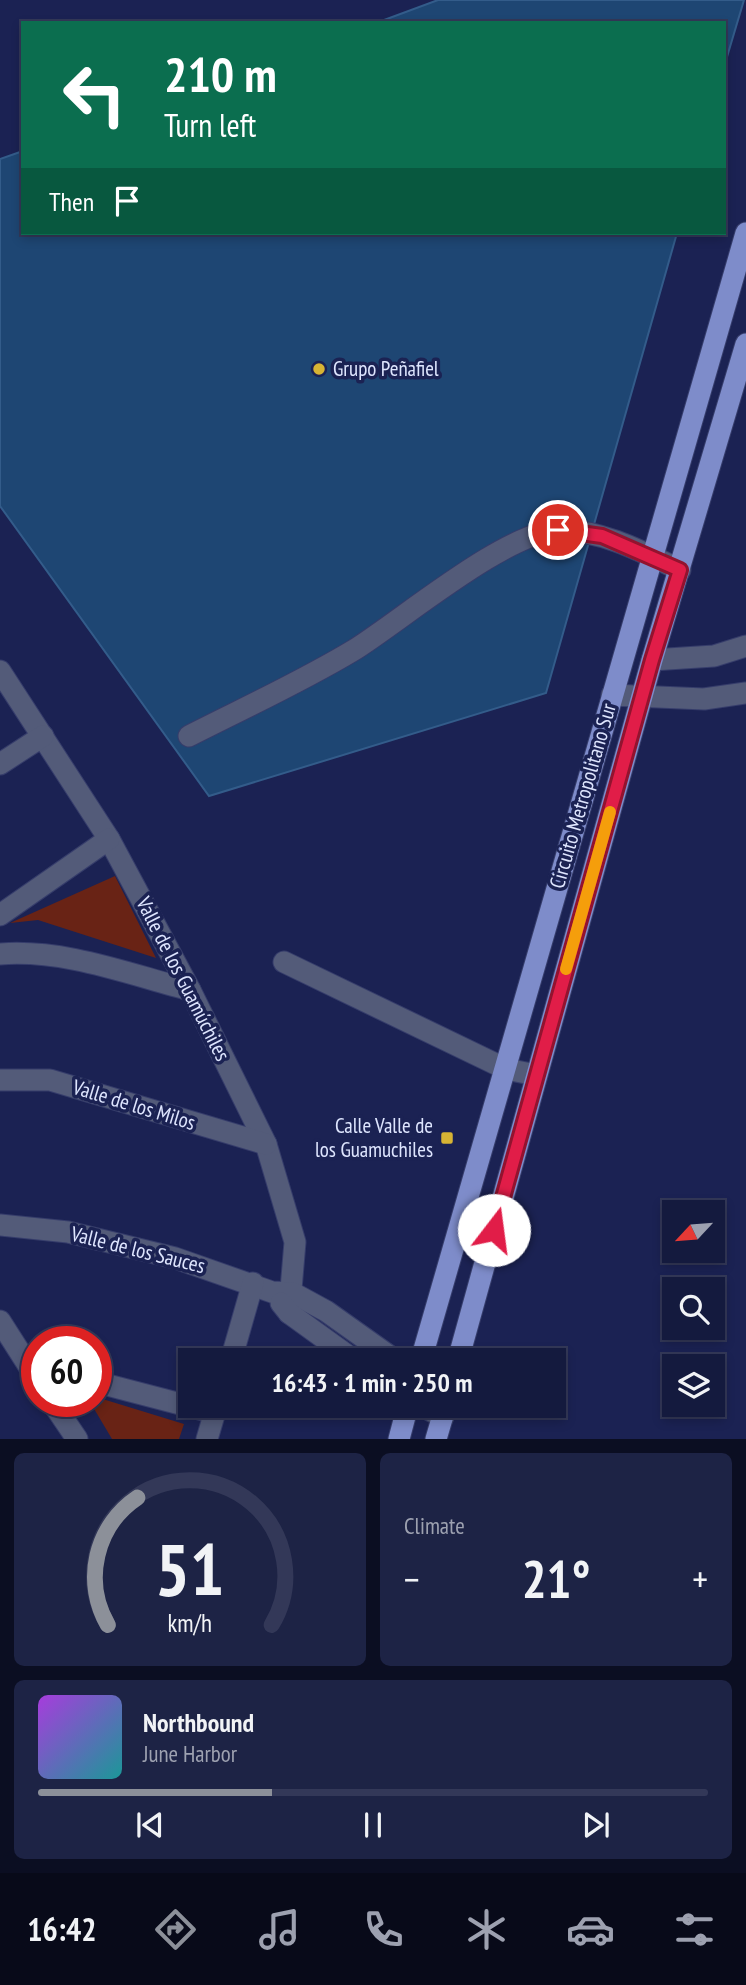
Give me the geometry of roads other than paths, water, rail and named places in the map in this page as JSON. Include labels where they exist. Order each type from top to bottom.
[{"type":"main road","name":"Circuito Metropolitano Sur","points":[[425,1348],[746,233]]},
{"type":"main road","name":"Circuito Metropolitano Sur","points":[[461,1348],[652,660],[745,350]]},
{"type":"main road","points":[[399,1439],[405,1418]]},
{"type":"main road","points":[[436,1439],[442,1418]]},
{"type":"street","points":[[189,736],[346,655],[506,547],[558,530],[602,536],[680,570]]},
{"type":"street","points":[[652,660],[714,656],[746,646]]},
{"type":"street","name":"Valle de los Guamúchiles","points":[[0,671],[109,839],[190,990],[266,1144],[295,1242],[277,1295],[239,1348]]},
{"type":"street","points":[[612,695],[704,699],[746,693]]},
{"type":"street","points":[[0,764],[43,736]]},
{"type":"street","points":[[0,915],[109,839]]},
{"type":"street","points":[[0,954],[34,951],[92,963],[190,990]]},
{"type":"street","points":[[284,962],[506,1069],[536,1075]]},
{"type":"street","name":"Valle de los Milos","points":[[0,1080],[50,1080],[266,1144]]},
{"type":"street","name":"Valle de los Sauces","points":[[0,1225],[68,1232],[175,1258],[326,1311],[379,1348]]},
{"type":"street","name":"Valle de los Sauces","points":[[277,1295],[340,1348]]},
{"type":"street","points":[[0,1321],[21,1354]]},
{"type":"street","points":[[112,1386],[178,1400]]},
{"type":"street","points":[[62,1417],[76,1439]]},
{"type":"street","points":[[207,1439],[213,1418]]},
{"type":"place","name":"Grupo Peñafiel","points":[[319,369]]},
{"type":"place","name":"Calle Valle de los Guamuchiles","points":[[447,1138]]}]
